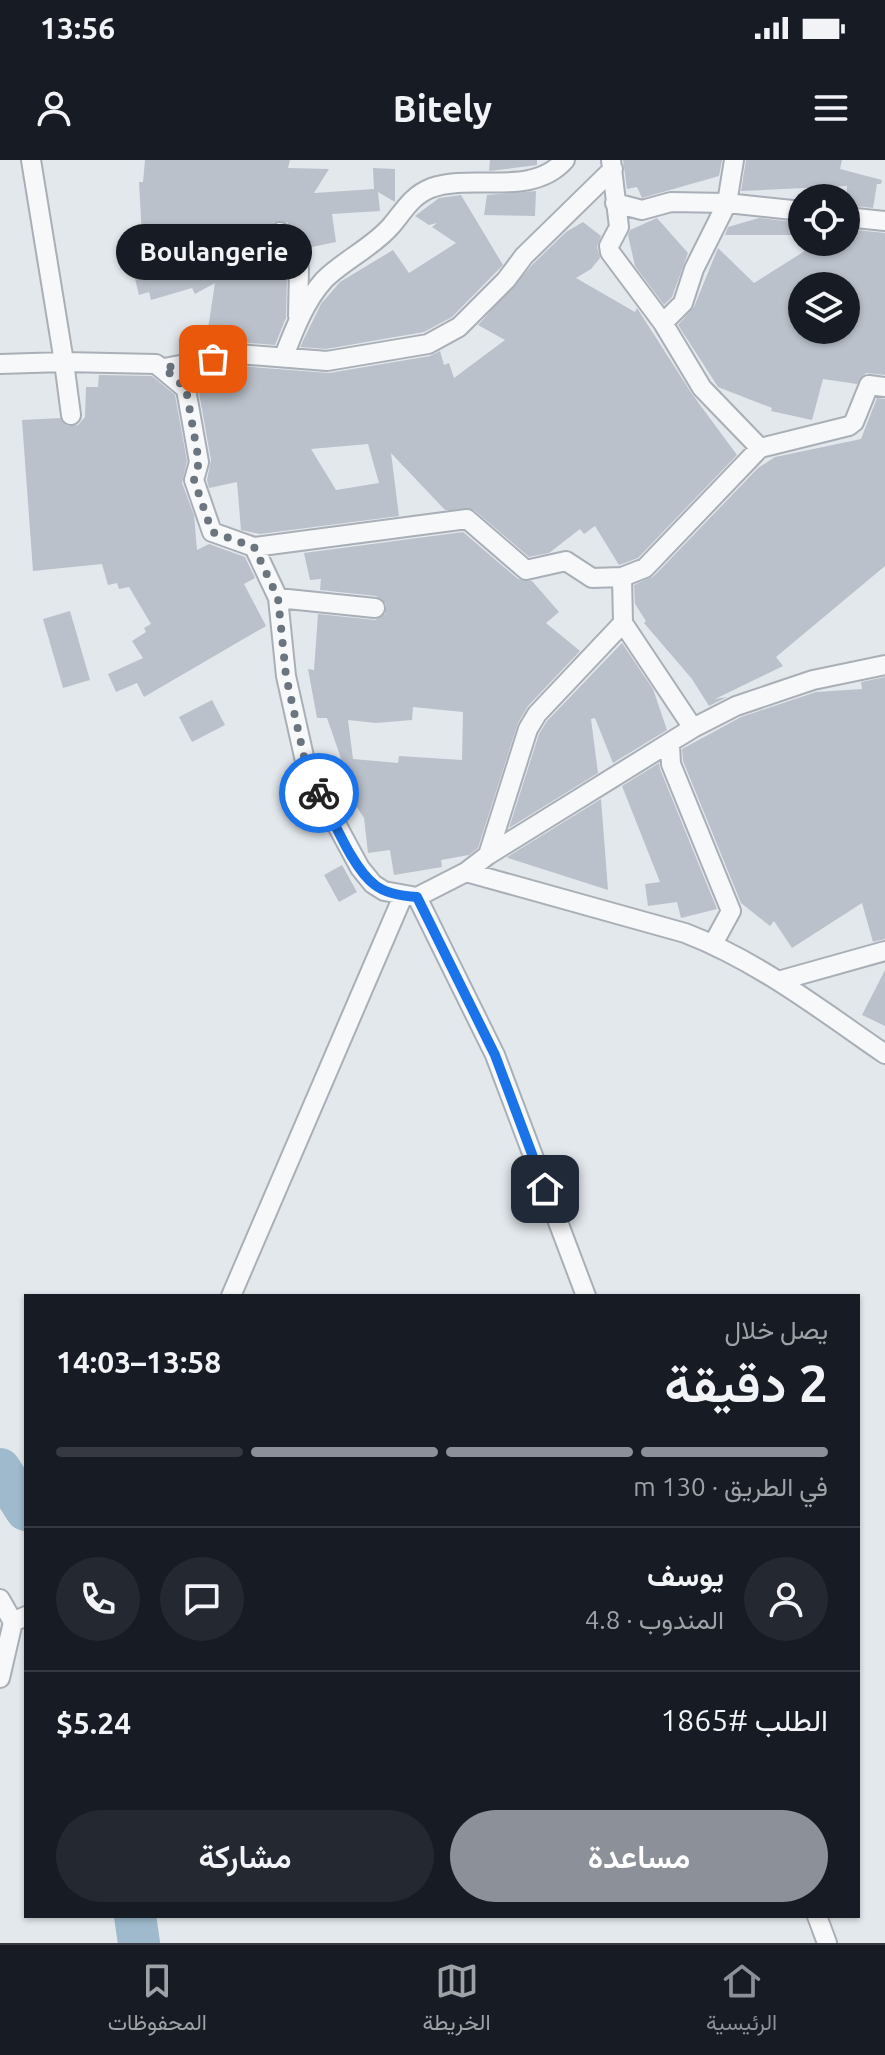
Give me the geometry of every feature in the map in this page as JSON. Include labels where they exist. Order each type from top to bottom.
[{"type":"street","points":[[31,160],[71,415]]},
{"type":"street","points":[[284,356],[298,320],[324,281],[390,227],[409,201],[429,189],[451,184],[524,182],[557,170],[565,160]]},
{"type":"street","points":[[663,323],[683,303],[694,269],[727,203],[734,160]]},
{"type":"street","points":[[164,368],[238,354],[327,361],[428,344],[459,327],[612,165]]},
{"type":"street","points":[[612,165],[619,227],[609,246],[610,252],[663,323],[702,388],[760,448]]},
{"type":"street","points":[[615,203],[642,210],[671,202],[727,203],[788,210]]},
{"type":"street","points":[[860,218],[885,221]]},
{"type":"street","points":[[280,232],[299,268],[298,320]]},
{"type":"street","points":[[0,364],[156,364],[164,368],[186,389],[199,462],[194,480],[212,532],[254,547],[467,519],[526,570],[566,561],[592,578],[622,577],[645,568],[760,448],[849,426],[869,385],[885,387]]},
{"type":"street","points":[[254,547],[278,598],[286,676],[307,770],[360,868],[373,884],[410,897],[495,1055],[585,1294]]},
{"type":"street","points":[[622,577],[623,623],[693,728]]},
{"type":"street","points":[[278,598],[375,608]]},
{"type":"street","points":[[488,855],[528,729],[537,714],[623,623]]},
{"type":"street","points":[[232,1294],[410,897],[466,872],[488,855],[693,728],[736,706],[813,680],[885,665]]},
{"type":"street","points":[[670,745],[671,764],[731,911],[713,944]]},
{"type":"street","points":[[466,872],[713,944],[778,981],[885,1054]]},
{"type":"street","points":[[778,981],[885,951]]},
{"type":"street","points":[[0,1599],[20,1619],[0,1678]]},
{"type":"street","points":[[818,1918],[827,1943]]},
{"type":"building","points":[[145,160],[290,160],[288,168],[329,169],[314,193],[374,189],[373,168],[395,169],[395,202],[378,192],[380,211],[332,214],[336,242],[302,249],[287,222],[274,222],[268,232],[279,256],[231,271],[287,279],[286,318],[275,345],[239,342],[205,348],[215,283],[195,294],[192,288],[151,300],[149,292],[139,295],[134,275],[144,273],[139,182],[143,182]]},
{"type":"building","points":[[490,160],[537,160],[537,165],[489,171]]},
{"type":"building","points":[[623,160],[722,160],[719,176],[642,198],[637,187],[627,189]]},
{"type":"building","points":[[746,160],[842,160],[840,169],[882,180],[881,184],[877,184],[873,208],[860,207],[860,184],[788,184],[788,189],[741,191]]},
{"type":"building","points":[[536,191],[535,216],[484,215],[487,195]]},
{"type":"building","points":[[461,195],[503,265],[452,317],[424,332],[326,349],[300,347],[321,304],[340,282],[393,250],[409,273],[456,243],[432,227],[437,223],[429,225],[415,216],[439,198]]},
{"type":"building","points":[[657,218],[688,253],[672,297],[664,305],[635,266],[628,235],[630,230]]},
{"type":"building","points":[[759,218],[788,221],[788,235],[725,235],[728,227]]},
{"type":"building","points":[[583,222],[601,236],[597,247],[600,258],[591,269],[576,278],[635,312],[637,308],[692,394],[737,455],[638,558],[619,565],[595,526],[584,534],[580,529],[549,553],[529,557],[474,510],[445,510],[391,453],[399,516],[260,534],[241,530],[237,482],[209,488],[207,480],[211,460],[198,387],[189,376],[239,366],[329,373],[430,356],[440,351],[444,365],[449,363],[454,378],[505,340],[478,325],[566,232]],"holes":[[[368,444],[379,483],[336,490],[311,449]]]},
{"type":"building","points":[[860,230],[885,233],[885,375],[866,373],[857,384],[823,379],[812,420],[771,411],[772,408],[718,387],[678,325],[694,307],[718,248],[754,283],[797,256],[860,256]]},
{"type":"building","points":[[99,375],[152,376],[175,395],[187,461],[182,483],[194,515],[197,550],[209,544],[245,557],[255,578],[244,584],[266,626],[144,697],[137,683],[116,692],[108,674],[143,658],[132,641],[146,632],[144,628],[151,624],[129,587],[119,589],[117,583],[108,585],[102,564],[33,571],[22,420],[60,418],[67,426],[78,425],[85,417],[86,387],[98,387]]},
{"type":"building","points":[[877,398],[885,399],[885,566],[776,657],[783,666],[715,699],[727,697],[709,706],[692,679],[644,623],[646,621],[635,604],[634,585],[654,576],[758,468],[775,457],[861,439]]},
{"type":"building","points":[[463,532],[518,579],[532,581],[559,612],[546,623],[580,651],[528,706],[518,723],[478,848],[469,855],[441,860],[442,867],[394,875],[390,850],[368,853],[364,818],[349,795],[344,767],[327,718],[317,718],[308,669],[314,670],[318,614],[375,620],[385,614],[386,604],[376,596],[320,590],[321,579],[310,580],[304,553]],"holes":[[[413,707],[463,712],[462,760],[399,756],[398,763],[353,759],[348,720],[376,723],[412,720]]]},
{"type":"building","points":[[70,611],[90,680],[63,688],[43,619]]},
{"type":"building","points":[[622,643],[653,689],[667,730],[613,763],[595,718],[591,719],[598,773],[509,828],[539,734],[547,721]]},
{"type":"building","points":[[885,677],[885,939],[873,942],[862,903],[792,948],[774,921],[770,926],[741,903],[683,761],[682,749],[741,717],[816,692],[862,689],[861,682]]},
{"type":"building","points":[[212,700],[225,725],[192,742],[179,717]]},
{"type":"building","points":[[659,763],[717,909],[681,918],[677,902],[648,906],[645,884],[660,882],[622,786]]},
{"type":"building","points":[[601,799],[608,890],[507,857]]},
{"type":"building","points":[[342,865],[357,892],[339,902],[324,875]]},
{"type":"building","points":[[885,970],[885,1026],[862,1015]]},
{"type":"waterway","points":[[0,1469],[24,1507]]},
{"type":"waterway","points":[[135,1918],[139,1943]]},
{"type":"way so far","points":[[213,359],[164,368],[186,389],[199,462],[194,480],[212,532],[254,547],[278,598],[286,676],[307,770],[319,793]]},
{"type":"place","name":"Boulangerie","points":[[213,359]]},
{"type":"route","points":[[319,793],[360,868],[373,884],[384,891],[417,897],[495,1055],[545,1189]]}]
